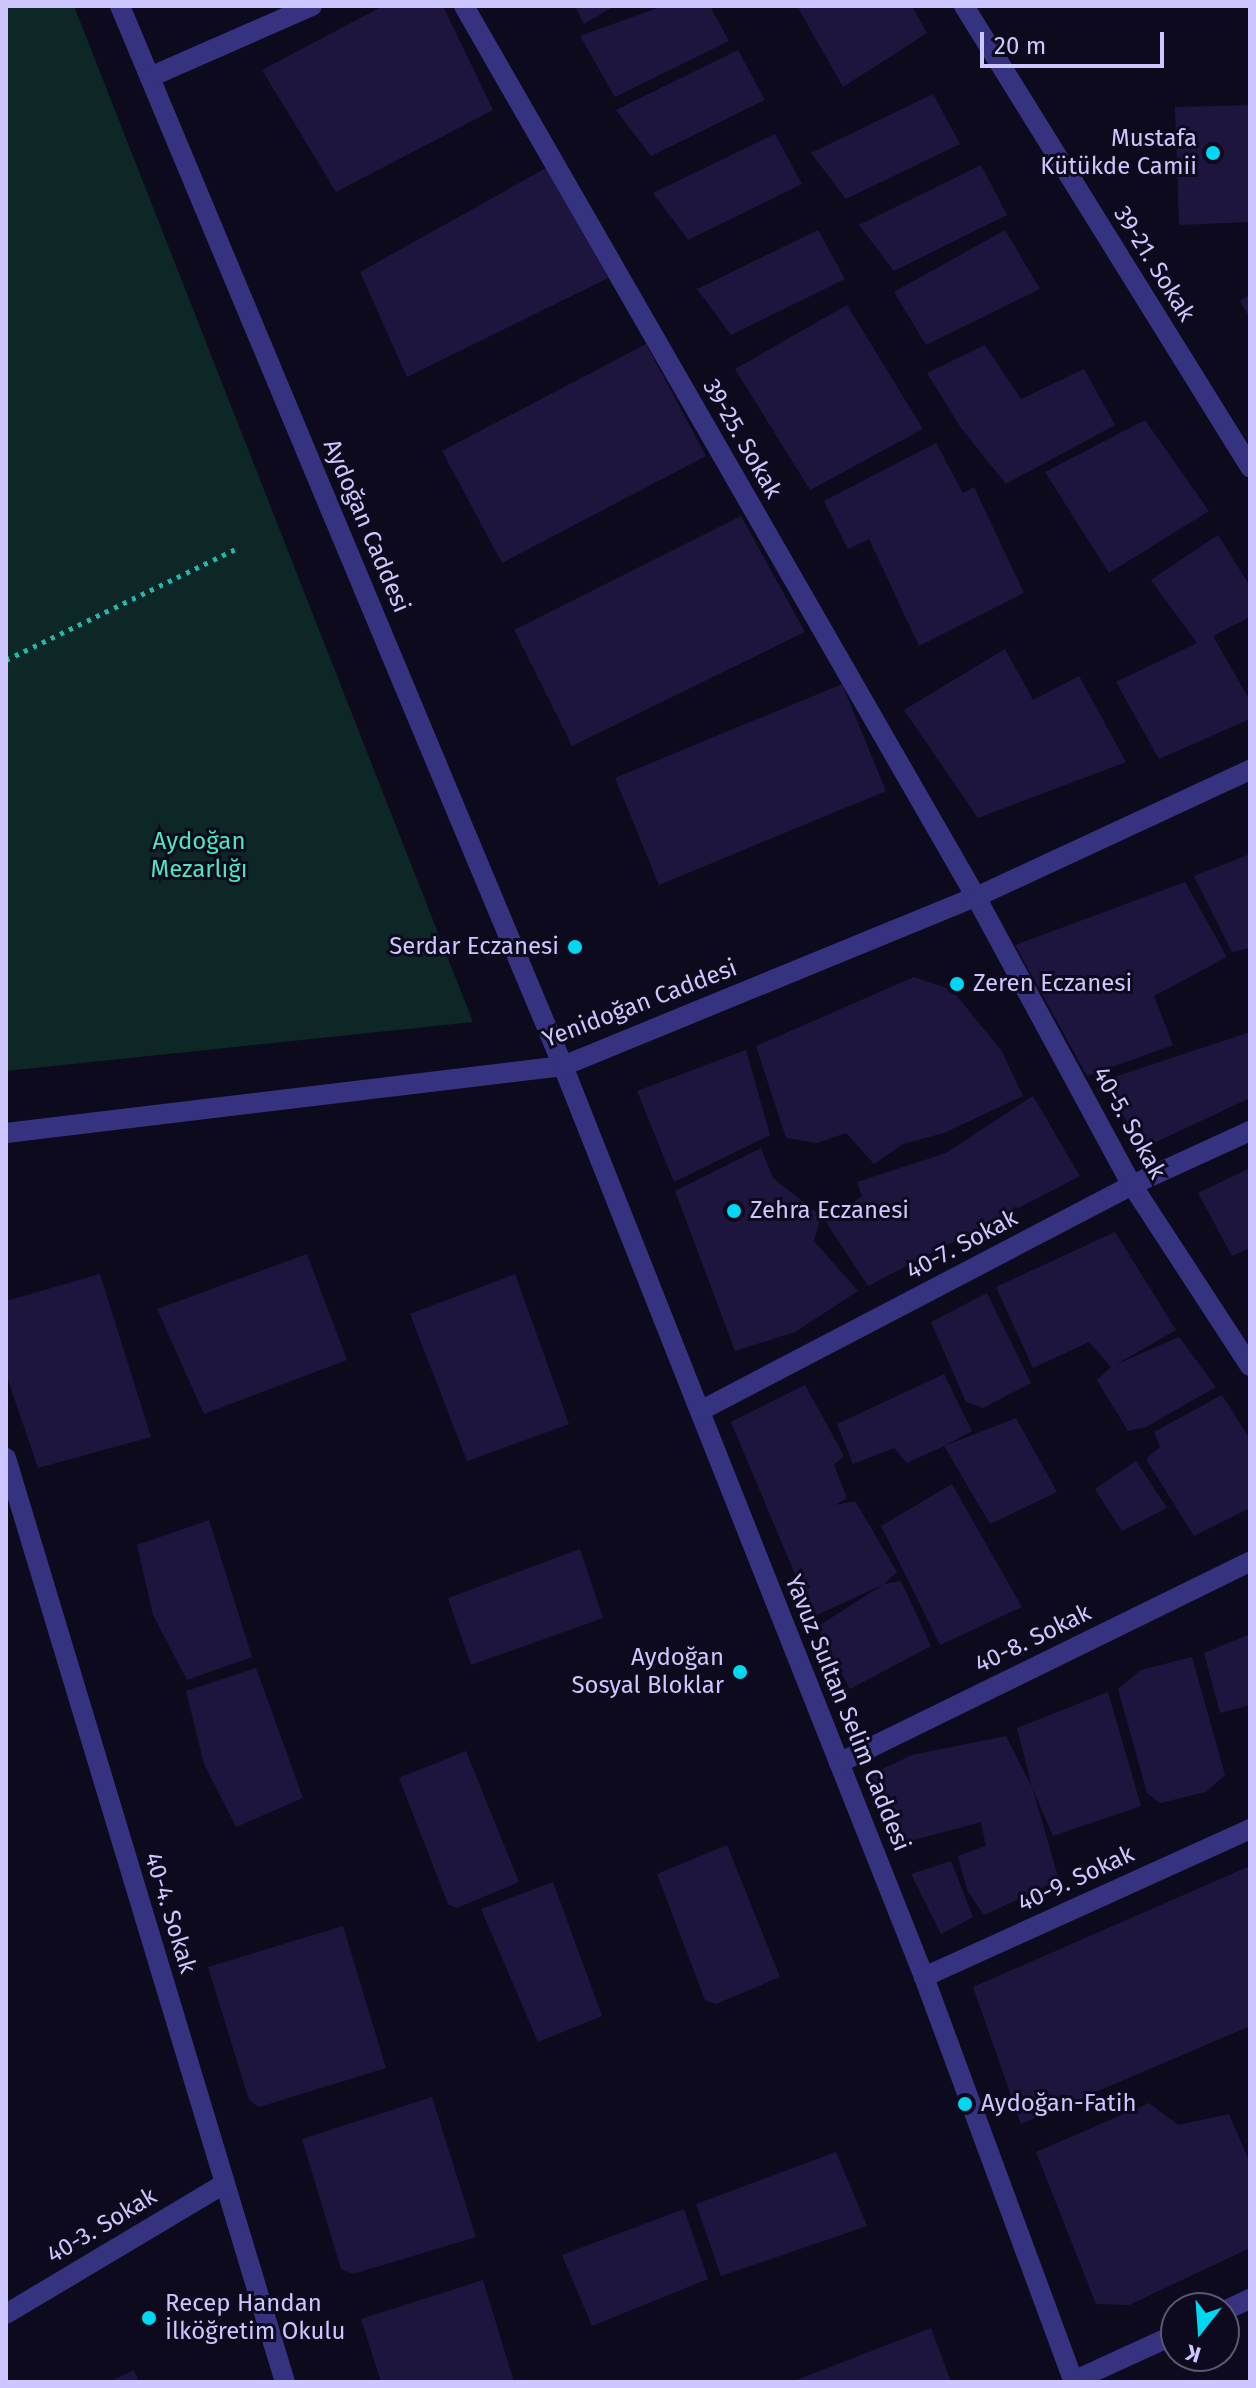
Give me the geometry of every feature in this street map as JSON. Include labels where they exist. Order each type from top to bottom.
[{"type":"street","name":"Aydoğan Caddesi","points":[[120,6],[563,1066]]},
{"type":"street","points":[[150,77],[312,6]]},
{"type":"street","name":"39-25. Sokak","points":[[464,6],[976,897]]},
{"type":"street","name":"39-21. Sokak","points":[[964,6],[1250,467]]},
{"type":"street","name":"Yenidoğan Caddesi","points":[[6,1133],[563,1066],[976,897],[1250,770]]},
{"type":"street","name":"40-5. Sokak","points":[[976,897],[1132,1185],[1250,1366]]},
{"type":"street","name":"Yavuz Sultan Selim Caddesi","points":[[563,1066],[924,1977],[1074,2382]]},
{"type":"street","name":"40-7. Sokak","points":[[700,1411],[1132,1185],[1250,1131]]},
{"type":"street","name":"40-4. Sokak","points":[[6,1458],[285,2382]]},
{"type":"street","name":"40-8. Sokak","points":[[839,1763],[1250,1562]]},
{"type":"street","name":"40-9. Sokak","points":[[924,1977],[1250,1829]]},
{"type":"street","name":"40-3. Sokak","points":[[6,2314],[224,2184]]},
{"type":"street","points":[[1074,2382],[1160,2342]]},
{"type":"path","points":[[6,660],[238,548]]},
{"type":"green space","name":"Aydoğan Mezarlığı","points":[[6,6],[74,6],[473,1022],[6,1071]]},
{"type":"building","points":[[383,6],[443,6],[493,110],[336,192],[262,70]]},
{"type":"building","points":[[575,6],[615,6],[584,24]]},
{"type":"building","points":[[663,6],[710,6],[729,41],[615,97],[580,36]]},
{"type":"building","points":[[797,6],[912,6],[927,33],[843,87]]},
{"type":"building","points":[[738,50],[765,100],[651,156],[616,110]]},
{"type":"building","points":[[933,94],[960,144],[846,199],[811,153]]},
{"type":"building","name":"Mustafa Kütükde Camii","points":[[1250,105],[1250,222],[1179,225],[1175,107]]},
{"type":"building","points":[[775,134],[802,184],[688,240],[653,193]]},
{"type":"building","points":[[981,165],[1007,215],[894,271],[859,225]]},
{"type":"building","points":[[546,168],[608,278],[407,377],[360,272]]},
{"type":"building","points":[[818,230],[845,279],[731,335],[697,289]]},
{"type":"building","points":[[1005,230],[1040,289],[926,345],[894,292]]},
{"type":"building","points":[[1250,295],[1250,318],[1240,301]]},
{"type":"building","points":[[847,305],[923,429],[810,490],[735,369]]},
{"type":"building","points":[[646,344],[706,456],[502,563],[442,451]]},
{"type":"building","points":[[985,345],[1021,399],[1084,369],[1115,425],[1006,484],[961,428],[927,373]]},
{"type":"building","points":[[1145,420],[1209,511],[1109,573],[1045,472]]},
{"type":"building","points":[[936,443],[963,493],[974,487],[1024,593],[919,646],[869,539],[848,549],[824,501]]},
{"type":"building","points":[[741,516],[805,632],[572,746],[514,630]]},
{"type":"building","points":[[1218,535],[1250,586],[1250,617],[1213,636],[1250,701],[1250,719],[1159,759],[1116,682],[1197,643],[1151,580]]},
{"type":"building","points":[[1005,649],[1033,700],[1079,676],[1126,762],[978,818],[904,710]]},
{"type":"building","points":[[842,684],[886,791],[659,885],[615,778]]},
{"type":"building","points":[[1250,854],[1250,948],[1232,952],[1194,876]]},
{"type":"building","points":[[1185,882],[1227,957],[1154,996],[1173,1045],[1087,1076],[1015,945]]},
{"type":"building","points":[[914,977],[952,990],[1001,1050],[1023,1096],[944,1133],[903,1144],[874,1164],[846,1133],[817,1143],[786,1138],[756,1046]]},
{"type":"building","points":[[1250,1032],[1250,1098],[1143,1148],[1102,1081]]},
{"type":"building","points":[[746,1050],[770,1135],[674,1182],[637,1091]]},
{"type":"building","points":[[1033,1096],[1080,1176],[868,1286],[826,1222],[862,1196],[857,1182],[946,1153]]},
{"type":"building","points":[[761,1148],[773,1178],[821,1216],[814,1241],[858,1291],[795,1332],[735,1351],[675,1191]]},
{"type":"building","points":[[1250,1168],[1250,1248],[1232,1256],[1198,1193]]},
{"type":"building","points":[[1115,1232],[1176,1330],[1115,1365],[1179,1337],[1216,1387],[1146,1427],[1128,1431],[1097,1380],[1111,1367],[1089,1342],[1033,1368],[996,1287]]},
{"type":"building","points":[[307,1254],[347,1360],[204,1414],[157,1309]]},
{"type":"building","points":[[100,1274],[151,1437],[38,1468],[6,1374],[6,1301]]},
{"type":"building","points":[[515,1274],[569,1424],[467,1461],[410,1314]]},
{"type":"building","points":[[987,1293],[1031,1383],[983,1408],[966,1402],[931,1322]]},
{"type":"building","points":[[944,1374],[972,1431],[907,1463],[894,1448],[853,1464],[837,1424]]},
{"type":"building","points":[[805,1385],[844,1456],[834,1465],[847,1498],[835,1505],[855,1501],[897,1572],[884,1584],[813,1617],[731,1422]]},
{"type":"building","points":[[1222,1395],[1250,1439],[1250,1508],[1194,1536],[1146,1459],[1160,1447],[1154,1432]]},
{"type":"building","points":[[1016,1418],[1057,1492],[990,1524],[944,1446]]},
{"type":"building","points":[[1136,1461],[1167,1508],[1122,1531],[1095,1489]]},
{"type":"building","points":[[952,1484],[1022,1607],[940,1645],[881,1526]]},
{"type":"building","points":[[209,1520],[252,1657],[187,1680],[153,1615],[137,1545]]},
{"type":"building","points":[[580,1549],[603,1618],[471,1665],[448,1598]]},
{"type":"building","points":[[901,1581],[931,1646],[850,1689],[817,1627],[884,1584]]},
{"type":"building","points":[[1250,1634],[1250,1705],[1220,1713],[1204,1653]]},
{"type":"building","points":[[1192,1657],[1225,1775],[1206,1792],[1160,1803],[1147,1793],[1118,1689],[1141,1670]]},
{"type":"building","points":[[256,1668],[303,1798],[236,1827],[204,1764],[186,1691]]},
{"type":"building","points":[[1108,1692],[1141,1806],[1053,1836],[1032,1787],[1017,1728]]},
{"type":"building","points":[[1006,1736],[1032,1787],[1059,1880],[984,1915],[967,1890],[958,1856],[986,1846],[981,1822],[899,1844],[870,1775],[912,1755]]},
{"type":"building","points":[[466,1751],[519,1882],[457,1908],[448,1904],[399,1778]]},
{"type":"building","points":[[727,1845],[780,1977],[716,2004],[705,2000],[657,1874]]},
{"type":"building","points":[[951,1861],[973,1917],[941,1934],[911,1874]]},
{"type":"building","points":[[1250,1866],[1250,2026],[1021,2124],[973,1987]]},
{"type":"building","points":[[553,1882],[602,2016],[538,2042],[481,1909]]},
{"type":"building","points":[[343,1926],[386,2068],[259,2107],[249,2100],[208,1967]]},
{"type":"building","points":[[432,2097],[476,2237],[353,2274],[341,2269],[302,2139]]},
{"type":"building","points":[[1149,2103],[1178,2125],[1229,2114],[1250,2163],[1250,2248],[1129,2305],[1096,2304],[1036,2152]]},
{"type":"building","points":[[836,2152],[867,2226],[721,2276],[696,2204]]},
{"type":"building","points":[[684,2209],[708,2279],[592,2326],[562,2255]]},
{"type":"building","points":[[483,2280],[514,2382],[381,2382],[361,2319]]},
{"type":"building","points":[[931,2328],[951,2382],[791,2382]]},
{"type":"building","points":[[134,2370],[139,2382],[109,2382]]},
{"type":"place","name":"Mustafa Kütükde Camii","points":[[1213,153]]},
{"type":"place","name":"Serdar Eczanesi","points":[[575,947]]},
{"type":"place","name":"Zeren Eczanesi","points":[[957,984]]},
{"type":"place","name":"Zehra Eczanesi","points":[[734,1211]]},
{"type":"place","name":"Aydoğan Sosyal Bloklar","points":[[740,1672]]},
{"type":"place","name":"Aydoğan-Fatih","points":[[965,2104]]},
{"type":"place","name":"Recep Handan İlköğretim Okulu","points":[[149,2318]]}]
